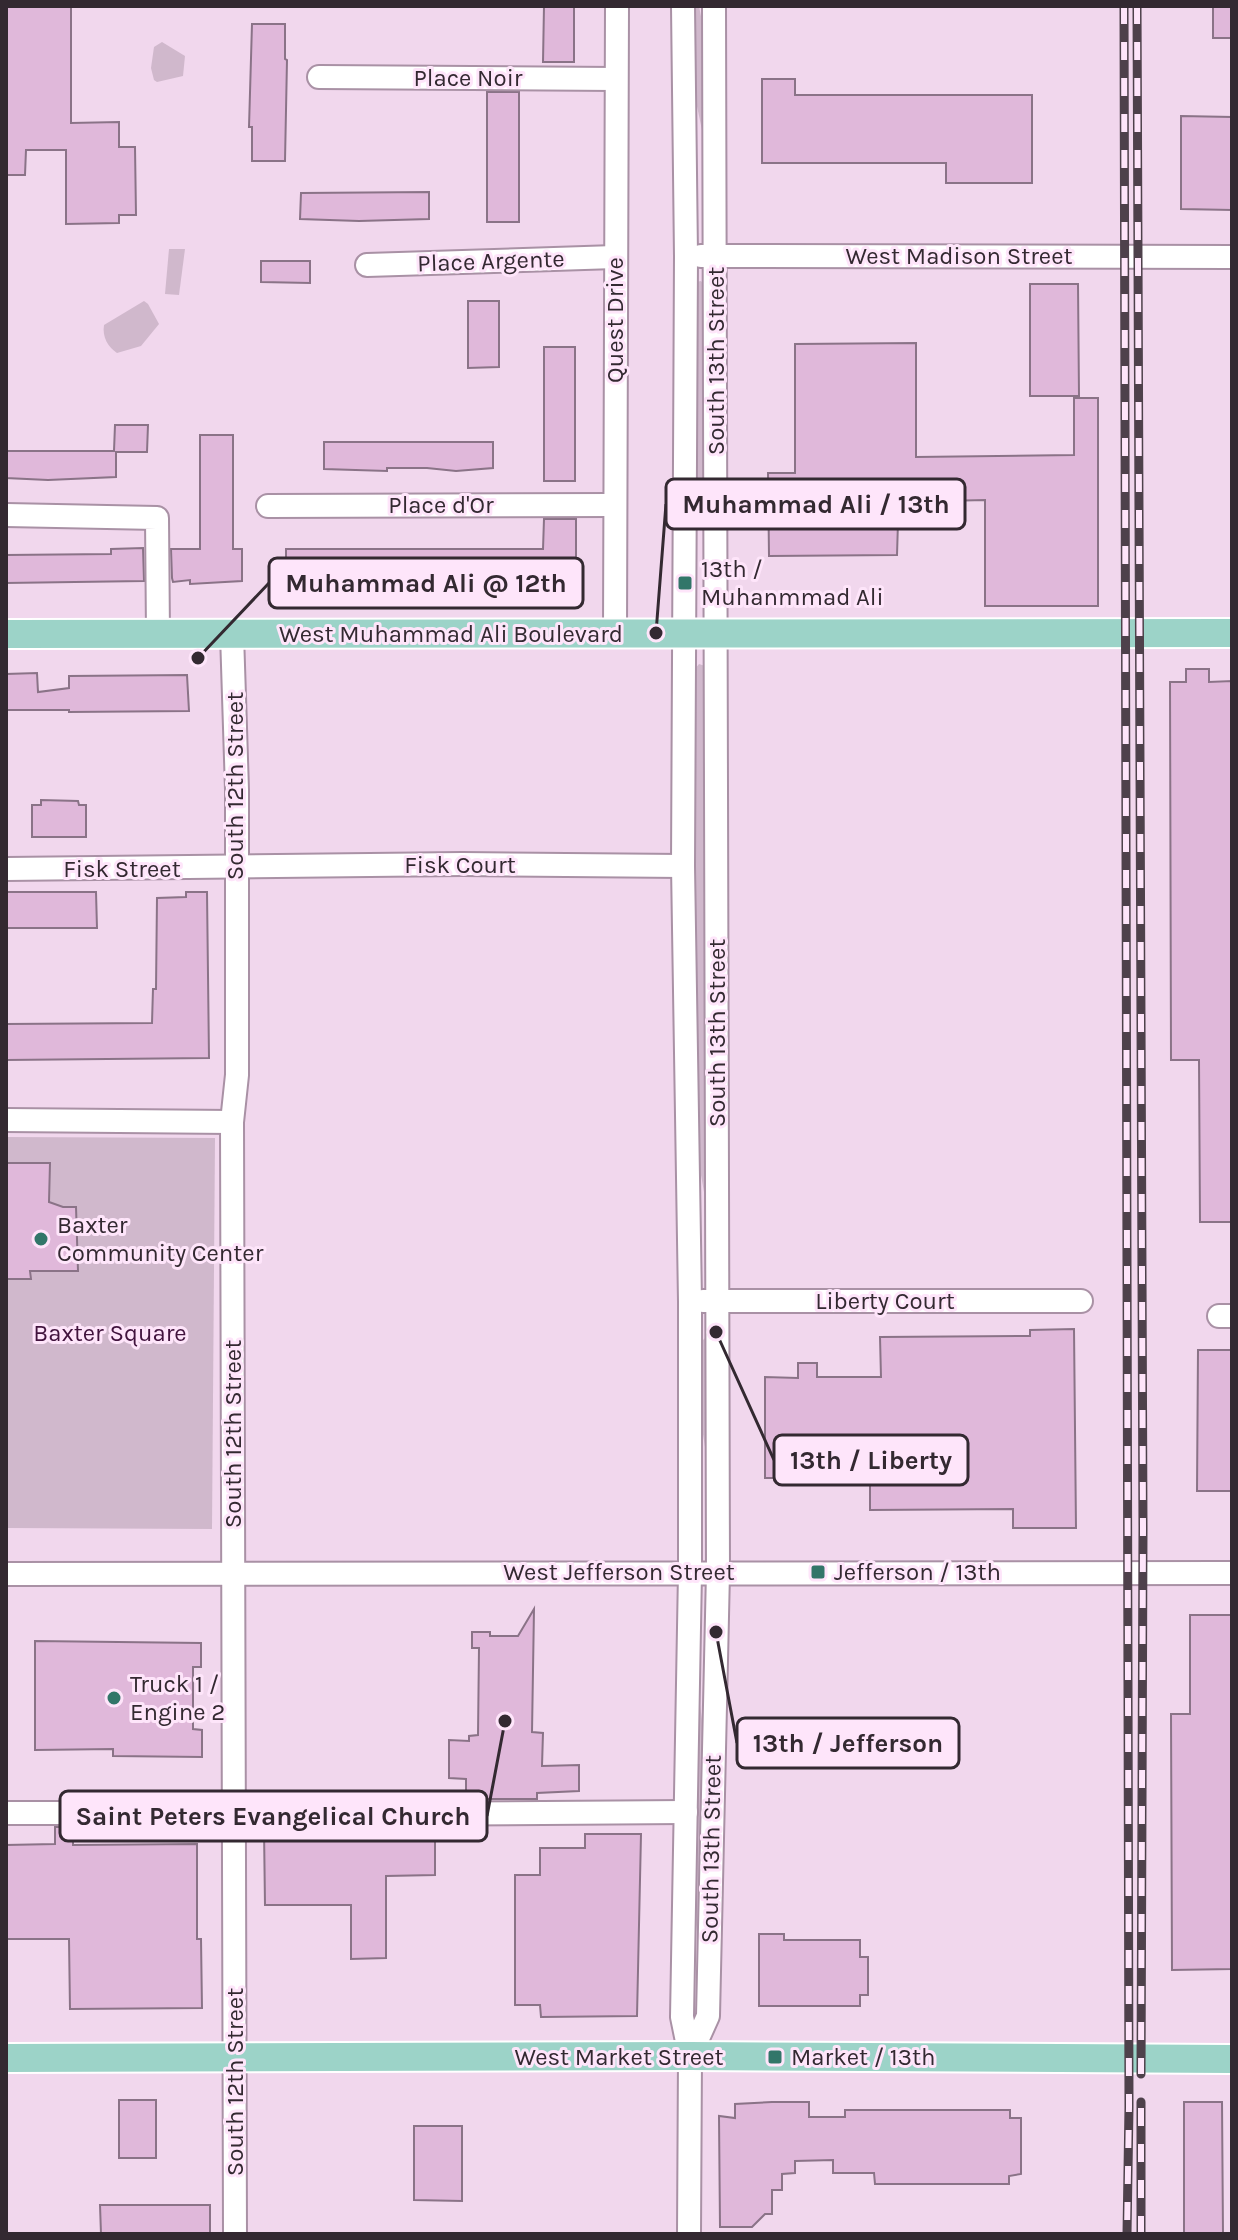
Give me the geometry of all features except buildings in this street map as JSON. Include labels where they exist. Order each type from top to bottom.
[{"type":"main road","name":"West Muhammad Ali Boulevard","points":[[6,634],[1232,633]]},
{"type":"main road","name":"West Market Street","points":[[6,2058],[690,2056],[1232,2059]]},
{"type":"street","name":"Quest Drive","points":[[615,634],[617,6]]},
{"type":"street","name":"South 13th Street","points":[[683,6],[686,256],[683,866],[690,1302],[690,1572],[682,2017],[690,2056],[689,2234]]},
{"type":"street","name":"South 13th Street","points":[[690,2056],[708,2016],[718,1572],[714,6]]},
{"type":"street","name":"Place Noir","points":[[319,77],[616,79]]},
{"type":"street","name":"West Madison Street","points":[[686,256],[1232,257]]},
{"type":"street","name":"Place Argente","points":[[367,265],[615,257]]},
{"type":"street","name":"Place d'Or","points":[[268,506],[615,505]]},
{"type":"street","points":[[6,515],[157,518],[158,634]]},
{"type":"street","name":"South 12th Street","points":[[232,634],[237,867],[237,1075],[232,1122],[235,2234]]},
{"type":"street","name":"Fisk Court","points":[[237,867],[462,864],[683,866]]},
{"type":"street","name":"Fisk Street","points":[[6,869],[237,867]]},
{"type":"street","points":[[6,1120],[232,1122]]},
{"type":"street","name":"Liberty Court","points":[[690,1302],[1081,1301]]},
{"type":"street","name":"West Jefferson Street","points":[[6,1574],[1232,1573]]},
{"type":"street","points":[[6,1813],[686,1812]]},
{"type":"green space","points":[[694,6],[699,6],[705,37],[704,224],[702,130],[694,92]]},
{"type":"green space","points":[[162,42],[185,56],[183,76],[157,82],[151,68],[154,47]]},
{"type":"green space","points":[[169,249],[185,249],[179,295],[165,294]]},
{"type":"green space","points":[[701,281],[705,286],[704,601],[703,515],[694,470],[696,282]]},
{"type":"green space","points":[[144,301],[159,324],[141,346],[117,353],[106,341],[104,325]]},
{"type":"green space","points":[[699,664],[705,666],[707,1273],[704,1192],[695,1141],[695,669]]},
{"type":"green space","name":"Baxter Square","points":[[6,1137],[215,1138],[212,1529],[6,1528]]},
{"type":"green space","points":[[706,1337],[707,1531],[705,1447],[697,1396],[696,1347]]},
{"type":"green space","points":[[698,1691],[706,1748],[697,2016],[698,1938],[690,1885]]},
{"type":"railway","points":[[1124,6],[1127,2234]]},
{"type":"railway","points":[[1137,6],[1143,1528],[1141,2074]]},
{"type":"railway","points":[[1141,2102],[1141,2234]]},
{"type":"place","name":"13th / Muhanmmad Ali","points":[[685,583]]},
{"type":"place","name":"Muhammad Ali / 13th","points":[[656,633]]},
{"type":"place","name":"Muhammad Ali @ 12th","points":[[198,658]]},
{"type":"place","name":"Baxter Community Center","points":[[41,1239]]},
{"type":"place","name":"13th / Liberty","points":[[716,1332]]},
{"type":"place","name":"Jefferson / 13th","points":[[818,1572]]},
{"type":"place","name":"13th / Jefferson","points":[[716,1632]]},
{"type":"place","name":"Truck 1 / Engine 2","points":[[114,1698]]},
{"type":"place","name":"Saint Peters Evangelical Church","points":[[505,1721]]},
{"type":"place","name":"Market / 13th","points":[[775,2057]]}]
